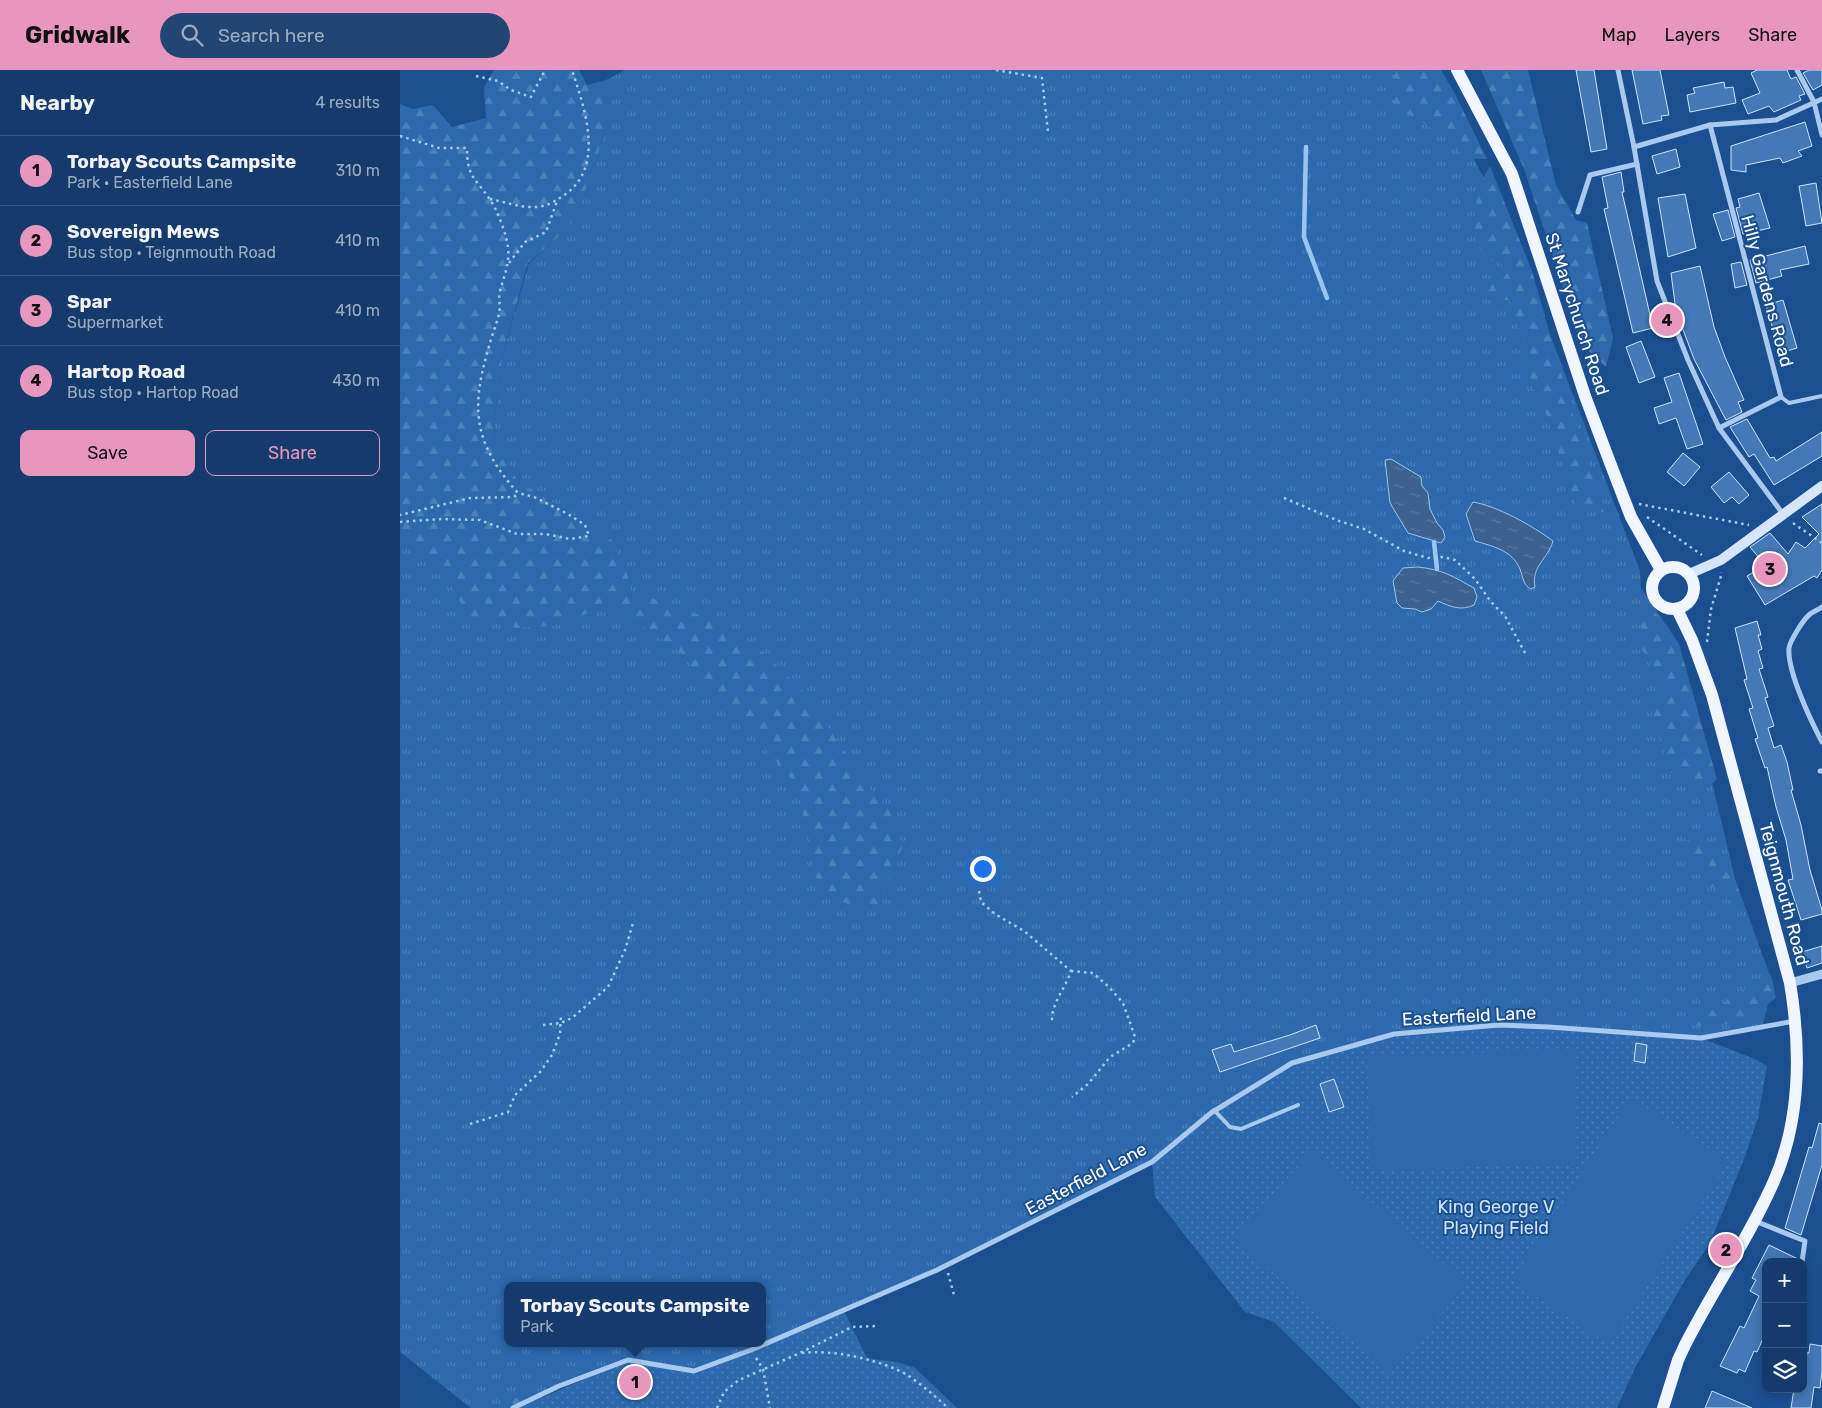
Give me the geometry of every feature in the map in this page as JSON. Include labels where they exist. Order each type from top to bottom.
[{"type":"main road","name":"St Marychurch Road","points":[[1457,70],[1512,174],[1585,396],[1631,516],[1661,570]]},
{"type":"main road","points":[[1689,574],[1718,562],[1822,486]]},
{"type":"main road","points":[[1673,567],[1684,570],[1689,574],[1694,585],[1694,592],[1689,603],[1677,609],[1663,607],[1657,602],[1652,589],[1653,582],[1661,570],[1673,567]]},
{"type":"main road","name":"Teignmouth Road","points":[[1663,1408],[1681,1352],[1755,1220],[1775,1180],[1792,1124],[1798,1070],[1796,1021],[1790,983],[1712,695],[1698,654],[1677,609]]},
{"type":"street","points":[[1618,70],[1634,147],[1657,281],[1688,360],[1718,428],[1783,514]]},
{"type":"street","points":[[1797,70],[1814,102],[1822,135]]},
{"type":"street","points":[[1634,147],[1710,125],[1776,120],[1822,99]]},
{"type":"street","name":"Hilly Gardens Road","points":[[1710,125],[1781,397]]},
{"type":"street","points":[[1578,212],[1590,175],[1637,164]]},
{"type":"street","points":[[1718,428],[1781,397]]},
{"type":"street","points":[[1822,607],[1808,615],[1789,646],[1796,680],[1809,716],[1822,742]]},
{"type":"street","points":[[1790,983],[1822,974]]},
{"type":"street","name":"Easterfield Lane","points":[[766,1344],[946,1266],[1152,1162],[1214,1110],[1292,1063],[1394,1034],[1499,1025],[1701,1038],[1796,1021]]},
{"type":"street","points":[[1755,1220],[1805,1241],[1803,1258]]},
{"type":"street","name":"Easterfield Lane","points":[[513,1408],[559,1386],[628,1360],[694,1372],[758,1347]]},
{"type":"lane","points":[[1781,397],[1789,403],[1822,396]]},
{"type":"lane","points":[[1214,1110],[1230,1127],[1240,1129],[1298,1105]]},
{"type":"path","points":[[476,76],[498,81],[511,90],[531,97],[544,70]]},
{"type":"path","points":[[490,199],[535,207],[549,205],[572,189],[584,175],[589,139],[587,120],[572,70]]},
{"type":"path","points":[[996,70],[1042,78],[1048,132]]},
{"type":"path","points":[[400,136],[439,148],[467,148],[467,166],[475,182],[490,199],[508,242],[508,264],[499,293],[500,312],[487,352],[477,404],[482,436],[494,462],[518,493],[534,497],[568,514],[585,525],[589,536],[570,539],[546,534],[517,534],[480,520],[441,519],[400,522]]},
{"type":"path","points":[[508,264],[525,242],[546,232],[557,201]]},
{"type":"path","points":[[400,515],[470,498],[514,497],[518,493]]},
{"type":"path","points":[[1284,498],[1339,521],[1364,529],[1404,551],[1428,558],[1443,557],[1455,560],[1475,579],[1492,602],[1506,616],[1526,653]]},
{"type":"path","points":[[1625,502],[1764,528]]},
{"type":"path","points":[[1625,502],[1718,562],[1722,576],[1711,609],[1707,647]]},
{"type":"path","points":[[1783,514],[1822,543]]},
{"type":"path","points":[[979,892],[981,902],[994,914],[1024,931],[1071,971],[1093,973],[1123,1003],[1135,1037],[1133,1043],[1110,1057],[1088,1084],[1072,1097]]},
{"type":"path","points":[[543,1025],[561,1023],[572,1018],[608,987],[625,950],[634,920]]},
{"type":"path","points":[[1049,1020],[1052,1019],[1052,1012],[1071,971]]},
{"type":"path","points":[[470,1124],[508,1112],[515,1095],[540,1072],[552,1055],[560,1034],[561,1014]]},
{"type":"path","points":[[946,1266],[954,1295]]},
{"type":"path","points":[[717,1408],[724,1392],[738,1380],[800,1353],[852,1326],[877,1326]]},
{"type":"path","points":[[751,1350],[763,1369],[770,1408]]},
{"type":"path","points":[[800,1353],[815,1351],[851,1356],[888,1367],[914,1380],[948,1408]]},
{"type":"green space","points":[[494,70],[579,70],[587,85],[606,80],[606,130],[576,218],[556,239],[528,263],[503,353],[494,421],[495,443],[518,481],[612,540],[626,570],[632,593],[661,601],[717,622],[763,653],[804,692],[871,789],[890,811],[903,845],[876,909],[858,909],[819,890],[797,785],[677,649],[609,606],[552,626],[517,628],[469,618],[450,583],[437,567],[400,542],[400,104],[413,109],[433,105],[452,127],[486,118],[484,87]]},
{"type":"green space","points":[[625,70],[1428,70],[1510,229],[1640,571],[1641,588],[1679,644],[1735,879],[1773,984],[1762,1028],[1701,1038],[1499,1025],[1394,1034],[1292,1063],[1211,1112],[1152,1162],[946,1266],[766,1344],[766,1282],[504,1282],[504,1347],[758,1347],[694,1371],[628,1360],[559,1386],[513,1408],[471,1408],[400,1352],[400,542],[437,567],[612,540],[518,481],[495,443],[494,421],[503,353],[529,263],[556,239],[576,217],[606,130],[606,80]]},
{"type":"green space","points":[[1393,70],[1441,70],[1487,159],[1462,156],[1446,133],[1429,127],[1396,107],[1394,104]]},
{"type":"green space","points":[[1481,70],[1528,70],[1556,185],[1576,220],[1587,223],[1613,338],[1606,367],[1582,344],[1524,169]]},
{"type":"green space","points":[[1490,166],[1532,271],[1572,411],[1604,512],[1578,511],[1541,399],[1536,396],[1524,355],[1525,344],[1508,300],[1498,300],[1484,289],[1486,282],[1501,280],[1508,272],[1505,267],[1488,258],[1482,252],[1476,241],[1474,231],[1478,195]]},
{"type":"green space","points":[[1641,604],[1659,616],[1679,644],[1717,779],[1709,787],[1694,788],[1665,769],[1662,744],[1651,722],[1664,688],[1661,682],[1650,675],[1651,660],[1639,647],[1644,641],[1645,636],[1636,616],[1636,612]]},
{"type":"green space","points":[[1696,833],[1732,872],[1744,906],[1721,894],[1708,881],[1687,841]]},
{"type":"green space","points":[[1771,975],[1776,998],[1765,1006],[1757,1018],[1711,1027],[1690,1025],[1763,977]]},
{"type":"green space","name":"King George V Playing Field","points":[[1499,1025],[1701,1038],[1755,1059],[1767,1066],[1758,1118],[1744,1159],[1710,1243],[1685,1280],[1636,1366],[1617,1408],[1361,1408],[1274,1322],[1245,1312],[1155,1197],[1152,1162],[1211,1113],[1292,1063],[1394,1034]]},
{"type":"green space","points":[[1573,1049],[1577,1163],[1372,1171],[1367,1057]]},
{"type":"green space","points":[[1631,1098],[1728,1162],[1609,1344],[1512,1280]]},
{"type":"green space","points":[[1312,1151],[1467,1284],[1390,1373],[1235,1240]]},
{"type":"green space","points":[[844,1311],[867,1358],[896,1362],[914,1367],[957,1408],[535,1408],[532,1402],[628,1360],[694,1371],[754,1347],[766,1347],[766,1342]]},
{"type":"green space","points":[[526,1393],[535,1408],[496,1408]]},
{"type":"water","points":[[1391,459],[1421,477],[1422,486],[1428,493],[1430,509],[1443,530],[1445,537],[1441,543],[1408,533],[1390,503],[1385,460]]},
{"type":"water","points":[[1473,502],[1483,504],[1514,517],[1553,541],[1535,573],[1535,587],[1531,589],[1526,585],[1520,569],[1507,553],[1475,541],[1466,514]]},
{"type":"water","points":[[1418,567],[1441,572],[1474,588],[1477,597],[1474,605],[1456,608],[1438,601],[1431,609],[1422,612],[1415,609],[1402,608],[1397,603],[1393,581],[1403,568]]},
{"type":"building","points":[[1576,70],[1594,70],[1607,149],[1591,152]]},
{"type":"building","points":[[1632,70],[1660,70],[1669,115],[1661,116],[1662,120],[1643,124]]},
{"type":"building","points":[[1757,70],[1787,70],[1791,79],[1796,77],[1805,94],[1799,96],[1801,100],[1774,112],[1769,106],[1748,114],[1742,100],[1760,93],[1751,73]]},
{"type":"building","points":[[1809,70],[1822,70],[1822,85],[1813,90],[1803,73]]},
{"type":"building","points":[[1724,82],[1725,88],[1733,87],[1736,103],[1690,112],[1687,95],[1695,93],[1693,88]]},
{"type":"building","points":[[1805,122],[1812,146],[1798,151],[1802,156],[1783,163],[1780,158],[1746,165],[1746,172],[1731,170],[1731,146]]},
{"type":"building","points":[[1676,149],[1680,167],[1657,174],[1652,156]]},
{"type":"building","points":[[1621,172],[1624,192],[1622,192],[1653,328],[1633,333],[1604,209],[1608,208],[1602,177]]},
{"type":"building","points":[[1816,183],[1822,223],[1806,226],[1799,186]]},
{"type":"building","points":[[1759,193],[1770,228],[1743,234],[1736,208],[1740,207],[1738,199]]},
{"type":"building","points":[[1685,194],[1696,248],[1668,257],[1658,198]]},
{"type":"building","points":[[1728,210],[1735,237],[1722,241],[1713,214]]},
{"type":"building","points":[[1805,246],[1809,264],[1780,270],[1782,276],[1756,283],[1750,260]]},
{"type":"building","points":[[1741,262],[1747,285],[1735,288],[1731,264]]},
{"type":"building","points":[[1700,266],[1714,327],[1744,400],[1738,402],[1742,412],[1726,420],[1694,359],[1676,311],[1671,273]]},
{"type":"building","points":[[1783,300],[1797,348],[1780,353],[1766,305]]},
{"type":"building","points":[[1641,341],[1655,377],[1639,383],[1626,347]]},
{"type":"building","points":[[1679,373],[1703,444],[1687,449],[1676,418],[1659,424],[1654,408],[1672,402],[1664,378]]},
{"type":"building","points":[[1747,419],[1770,458],[1774,457],[1776,461],[1822,432],[1822,456],[1774,485],[1754,454],[1749,457],[1730,427]]},
{"type":"building","points":[[1683,453],[1700,467],[1684,486],[1667,472]]},
{"type":"building","points":[[1729,472],[1749,495],[1739,504],[1732,497],[1724,503],[1711,487]]},
{"type":"building","points":[[1822,504],[1822,570],[1817,578],[1814,576],[1765,605],[1747,576],[1765,565],[1750,547],[1770,533],[1788,554],[1796,542],[1805,548],[1819,534],[1802,517]]},
{"type":"building","points":[[1757,621],[1762,649],[1758,651],[1763,668],[1759,669],[1768,697],[1765,698],[1774,726],[1768,728],[1774,748],[1781,745],[1787,762],[1793,790],[1791,790],[1801,825],[1810,870],[1822,910],[1822,914],[1801,920],[1788,880],[1793,879],[1786,840],[1767,767],[1765,768],[1755,739],[1758,738],[1749,709],[1753,708],[1744,680],[1747,679],[1735,628]]},
{"type":"building","points":[[1822,946],[1822,963],[1807,968],[1802,952]]},
{"type":"building","points":[[1316,1025],[1320,1038],[1220,1072],[1212,1050],[1231,1044],[1234,1052]]},
{"type":"building","points":[[1636,1043],[1647,1045],[1645,1063],[1634,1061]]},
{"type":"building","points":[[1334,1079],[1344,1107],[1329,1112],[1320,1084]]},
{"type":"building","points":[[1819,1123],[1822,1124],[1822,1165],[1801,1235],[1785,1228],[1809,1147],[1812,1148]]},
{"type":"building","points":[[1769,1245],[1796,1258],[1762,1258]]},
{"type":"building","points":[[1762,1259],[1762,1341],[1757,1352],[1754,1351],[1745,1372],[1739,1369],[1737,1373],[1720,1366],[1740,1326],[1744,1328],[1759,1296],[1750,1291],[1756,1280],[1752,1278]]},
{"type":"building","points":[[1810,1344],[1822,1346],[1820,1388],[1814,1387],[1811,1408],[1791,1408],[1793,1393],[1807,1393],[1807,1353],[1809,1353]]},
{"type":"building","points":[[1712,1391],[1752,1408],[1705,1408]]},
{"type":"waterway","points":[[1306,147],[1304,237],[1327,298]]},
{"type":"waterway","points":[[1434,542],[1437,569]]},
{"type":"place","name":"Hartop Road","points":[[1667,320]]},
{"type":"place","name":"Spar","points":[[1770,569]]},
{"type":"place","name":"Sovereign Mews","points":[[1726,1250]]},
{"type":"place","name":"Torbay Scouts Campsite","points":[[635,1382]]}]
